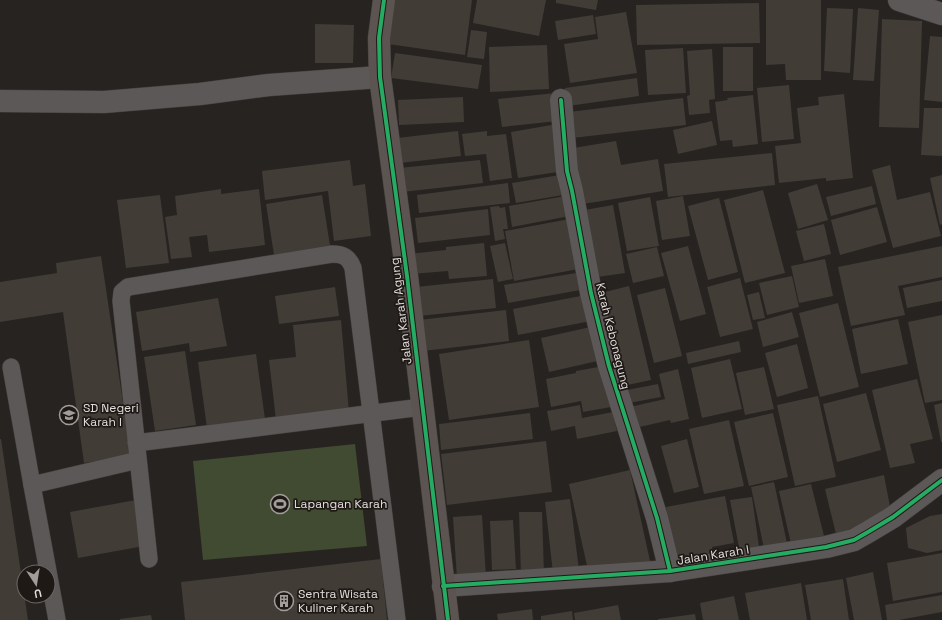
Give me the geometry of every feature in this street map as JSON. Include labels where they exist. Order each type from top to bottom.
[{"type":"street","name":"Jalan Karah Agung","points":[[384,0],[379,38],[380,77],[407,276],[448,620]]},
{"type":"street","points":[[899,0],[942,14]]},
{"type":"street","points":[[0,101],[104,102],[200,94],[269,85],[380,77]]},
{"type":"street","name":"Karah Kebonagung","points":[[561,100],[567,171],[591,293],[608,366],[657,518],[670,571]]},
{"type":"street","name":"Jalan Karah I","points":[[443,586],[670,571],[826,547],[854,540],[893,517],[942,480]]},
{"type":"lane","points":[[150,559],[121,301],[122,292],[128,287],[332,254],[345,256],[353,268],[397,620]]},
{"type":"lane","points":[[11,367],[57,620]]},
{"type":"lane","points":[[136,443],[422,407]]},
{"type":"lane","points":[[32,485],[138,460]]},
{"type":"green space","name":"Lapangan Karah","points":[[355,444],[367,546],[203,560],[193,461]]},
{"type":"building","points":[[395,0],[472,0],[465,55],[388,44]]},
{"type":"building","points":[[477,0],[546,0],[539,36],[473,23]]},
{"type":"building","points":[[556,0],[598,0],[596,10],[556,3]]},
{"type":"building","points":[[766,0],[821,0],[821,80],[786,80],[785,64],[766,65]]},
{"type":"building","points":[[759,3],[760,43],[637,45],[636,5]]},
{"type":"building","points":[[827,8],[853,9],[850,73],[824,71]]},
{"type":"building","points":[[858,8],[879,10],[874,81],[853,80]]},
{"type":"building","points":[[626,12],[637,73],[570,83],[564,44],[598,39],[595,17]]},
{"type":"building","points":[[593,15],[596,34],[558,40],[555,21]]},
{"type":"building","points":[[882,19],[922,21],[919,128],[879,127]]},
{"type":"building","points":[[315,24],[354,25],[353,63],[315,63]]},
{"type":"building","points":[[471,30],[487,32],[484,59],[467,57]]},
{"type":"building","points":[[930,36],[942,37],[942,102],[924,100]]},
{"type":"building","points":[[547,45],[549,89],[490,92],[489,47]]},
{"type":"building","points":[[723,47],[753,47],[753,91],[723,91]]},
{"type":"building","points":[[683,48],[686,93],[648,95],[645,50]]},
{"type":"building","points":[[712,49],[715,99],[709,100],[710,113],[689,115],[687,96],[690,95],[687,51]]},
{"type":"building","points":[[395,53],[482,65],[478,89],[391,78]]},
{"type":"building","points":[[637,78],[639,96],[568,106],[565,88]]},
{"type":"building","points":[[789,85],[794,139],[762,142],[757,88]]},
{"type":"building","points":[[555,93],[558,121],[502,127],[498,99]]},
{"type":"building","points":[[844,94],[853,178],[826,181],[826,178],[779,183],[775,146],[801,143],[797,108],[819,105],[818,97]]},
{"type":"building","points":[[753,95],[758,144],[733,147],[732,140],[720,141],[715,102],[728,100],[727,98]]},
{"type":"building","points":[[463,97],[464,122],[399,125],[398,100]]},
{"type":"building","points":[[683,98],[686,125],[572,138],[569,112]]},
{"type":"building","points":[[924,108],[942,108],[942,156],[921,155]]},
{"type":"building","points":[[712,121],[717,145],[678,154],[673,130]]},
{"type":"building","points":[[557,124],[564,171],[518,178],[511,132]]},
{"type":"building","points":[[458,131],[461,156],[400,163],[397,138]]},
{"type":"building","points":[[487,131],[487,136],[506,134],[512,178],[490,181],[486,154],[465,156],[462,134]]},
{"type":"building","points":[[616,141],[621,165],[658,159],[663,191],[577,205],[567,149]]},
{"type":"building","points":[[772,153],[775,185],[668,197],[664,164]]},
{"type":"building","points":[[350,160],[353,186],[365,184],[371,236],[334,241],[328,191],[265,200],[262,171]]},
{"type":"building","points":[[480,160],[483,183],[402,192],[399,168]]},
{"type":"building","points":[[890,165],[897,200],[930,192],[941,236],[893,248],[872,170]]},
{"type":"building","points":[[566,174],[569,194],[516,203],[512,183]]},
{"type":"building","points":[[942,175],[942,224],[940,225],[930,178]]},
{"type":"building","points":[[508,183],[510,203],[419,213],[417,195]]},
{"type":"building","points":[[817,184],[828,220],[798,229],[788,193]]},
{"type":"building","points":[[872,186],[876,204],[831,216],[826,197]]},
{"type":"building","points":[[221,189],[221,194],[259,189],[265,245],[209,252],[207,235],[189,237],[192,257],[171,259],[165,217],[177,215],[175,196]]},
{"type":"building","points":[[763,190],[785,273],[745,283],[724,200]]},
{"type":"building","points":[[160,195],[169,263],[126,268],[117,200]]},
{"type":"building","points":[[322,195],[331,252],[275,261],[266,204]]},
{"type":"building","points":[[571,195],[575,215],[512,227],[509,206]]},
{"type":"building","points":[[683,196],[690,236],[662,240],[656,201]]},
{"type":"building","points":[[650,197],[659,246],[627,251],[618,203]]},
{"type":"building","points":[[719,198],[738,272],[708,280],[688,206]]},
{"type":"building","points":[[613,205],[625,273],[591,278],[579,211]]},
{"type":"building","points":[[499,206],[500,208],[505,207],[508,229],[503,229],[505,239],[495,241],[490,207]]},
{"type":"building","points":[[877,207],[887,242],[840,255],[831,220]]},
{"type":"building","points":[[488,209],[490,235],[418,243],[415,218]]},
{"type":"building","points":[[575,218],[584,268],[514,281],[505,231]]},
{"type":"building","points":[[824,224],[831,254],[804,261],[796,231]]},
{"type":"building","points":[[484,243],[487,276],[449,279],[448,271],[411,274],[408,254],[446,250],[446,247]]},
{"type":"building","points":[[505,243],[513,279],[498,282],[490,246]]},
{"type":"building","points":[[688,246],[706,314],[680,321],[661,253]]},
{"type":"building","points":[[942,246],[942,277],[898,286],[905,315],[851,326],[838,267]]},
{"type":"building","points":[[657,247],[664,276],[633,283],[626,254]]},
{"type":"building","points":[[101,256],[131,456],[84,463],[63,312],[0,322],[0,282],[57,273],[56,263]]},
{"type":"building","points":[[825,259],[833,296],[799,303],[791,266]]},
{"type":"building","points":[[582,272],[586,289],[508,303],[504,285]]},
{"type":"building","points":[[792,276],[799,307],[767,315],[759,283]]},
{"type":"building","points":[[740,278],[753,329],[720,337],[707,287]]},
{"type":"building","points":[[493,279],[496,308],[419,316],[416,287]]},
{"type":"building","points":[[942,280],[942,301],[907,308],[903,288]]},
{"type":"building","points":[[629,286],[651,380],[618,387],[597,294]]},
{"type":"building","points":[[335,287],[339,316],[279,324],[275,296]]},
{"type":"building","points":[[665,288],[682,356],[654,363],[637,295]]},
{"type":"building","points":[[759,292],[765,318],[753,320],[747,295]]},
{"type":"building","points":[[586,295],[591,321],[518,335],[513,309]]},
{"type":"building","points":[[218,298],[227,346],[190,352],[189,343],[142,351],[136,312]]},
{"type":"building","points":[[838,303],[859,387],[820,397],[799,313]]},
{"type":"building","points":[[506,310],[509,341],[423,351],[419,320]]},
{"type":"building","points":[[792,312],[799,337],[763,347],[757,322]]},
{"type":"building","points":[[942,315],[942,400],[925,403],[908,322]]},
{"type":"building","points":[[898,319],[908,364],[861,374],[852,329]]},
{"type":"building","points":[[341,320],[349,412],[276,420],[269,360],[296,357],[293,325]]},
{"type":"building","points":[[595,326],[602,360],[549,372],[541,338]]},
{"type":"building","points":[[529,340],[539,407],[449,420],[439,354]]},
{"type":"building","points":[[739,341],[741,352],[688,364],[686,353]]},
{"type":"building","points":[[797,344],[808,388],[777,397],[765,353]]},
{"type":"building","points":[[185,351],[196,425],[155,431],[144,357]]},
{"type":"building","points":[[256,354],[265,419],[207,428],[198,362]]},
{"type":"building","points":[[730,359],[742,409],[702,418],[691,368]]},
{"type":"building","points":[[604,366],[611,407],[583,412],[581,401],[551,407],[546,379],[576,373],[576,371]]},
{"type":"building","points":[[764,367],[774,409],[745,415],[736,373]]},
{"type":"building","points":[[678,369],[689,419],[671,423],[670,420],[635,428],[630,407],[665,399],[659,374]]},
{"type":"building","points":[[917,379],[933,439],[910,444],[915,463],[890,468],[872,390]]},
{"type":"building","points":[[658,384],[661,397],[629,403],[627,390]]},
{"type":"building","points":[[866,393],[881,450],[837,462],[823,404]]},
{"type":"building","points":[[818,396],[836,477],[795,486],[777,405]]},
{"type":"building","points":[[942,403],[942,442],[941,442],[934,405]]},
{"type":"building","points":[[580,405],[582,418],[613,412],[617,431],[577,439],[575,426],[551,431],[547,411]]},
{"type":"building","points":[[530,413],[533,439],[441,450],[439,424]]},
{"type":"building","points":[[773,413],[788,477],[749,486],[734,422]]},
{"type":"building","points":[[729,420],[744,486],[704,494],[689,429]]},
{"type":"building","points":[[1,439],[20,564],[16,564],[16,604],[26,604],[28,620],[0,620]]},
{"type":"building","points":[[687,439],[699,487],[674,493],[661,446]]},
{"type":"building","points":[[546,441],[552,492],[447,505],[441,454]]},
{"type":"building","points":[[630,470],[650,561],[589,575],[569,484]]},
{"type":"building","points":[[884,475],[891,512],[872,521],[836,534],[825,489]]},
{"type":"building","points":[[774,482],[788,548],[765,553],[751,487]]},
{"type":"building","points":[[811,484],[825,540],[792,548],[779,491]]},
{"type":"building","points":[[725,496],[734,543],[712,547],[714,560],[678,567],[666,507]]},
{"type":"building","points":[[752,497],[760,554],[741,558],[730,500]]},
{"type":"building","points":[[570,499],[579,570],[553,573],[545,502]]},
{"type":"building","points":[[136,500],[144,546],[78,558],[70,512]]},
{"type":"building","points":[[519,512],[542,512],[544,574],[521,575]]},
{"type":"building","points":[[942,514],[942,550],[927,553],[908,548],[906,528],[930,516]]},
{"type":"building","points":[[482,515],[486,577],[457,579],[453,517]]},
{"type":"building","points":[[513,520],[516,569],[492,570],[490,521]]},
{"type":"building","points":[[942,553],[942,592],[893,601],[887,563]]},
{"type":"building","name":"Sentra Wisata Kuliner Karah","points":[[381,559],[387,620],[185,620],[181,582]]},
{"type":"building","points":[[873,572],[882,620],[854,620],[846,578]]},
{"type":"building","points":[[843,579],[849,620],[811,620],[805,585]]},
{"type":"building","points":[[801,583],[807,620],[750,620],[745,593]]},
{"type":"building","points":[[942,595],[942,612],[899,620],[887,620],[885,605]]},
{"type":"building","points":[[734,596],[739,620],[703,620],[700,603]]},
{"type":"building","points":[[618,605],[621,620],[575,620],[574,613]]},
{"type":"building","points":[[532,609],[533,620],[498,620],[497,614]]},
{"type":"building","points":[[572,611],[573,620],[541,620],[541,616]]},
{"type":"building","points":[[695,614],[696,620],[658,620],[658,619]]},
{"type":"building","points":[[151,615],[152,620],[120,620],[120,619]]},
{"type":"cycle path","points":[[384,0],[379,38],[380,77],[407,276],[448,620]]},
{"type":"cycle path","points":[[561,100],[567,171],[591,293],[609,366],[657,518],[670,571]]},
{"type":"cycle path","points":[[443,586],[670,571],[826,547],[854,540],[868,532],[893,517],[942,480]]},
{"type":"place","name":"SD Negeri Karah I","points":[[69,415]]},
{"type":"place","name":"Lapangan Karah","points":[[280,504]]},
{"type":"place","name":"Sentra Wisata Kuliner Karah","points":[[284,601]]}]
